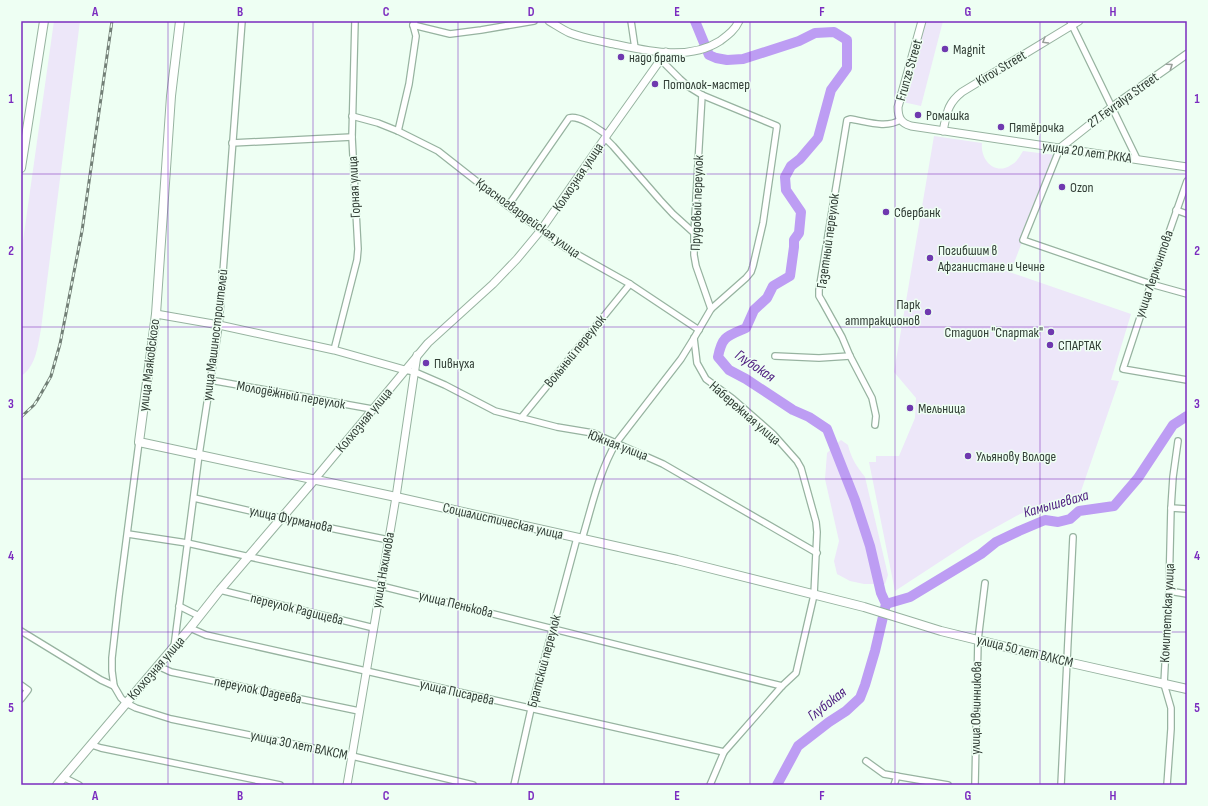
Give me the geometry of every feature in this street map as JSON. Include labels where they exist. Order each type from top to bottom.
[{"type":"main road","points":[[21,168],[44,21]]},
{"type":"main road","name":"улица Маяковского","points":[[139,442],[156,314],[171,96],[180,21]]},
{"type":"main road","name":"Социалистическая улица","points":[[139,442],[396,497],[677,560],[864,607]]},
{"type":"main road","name":"Колхозная улица","points":[[57,785],[314,480]]},
{"type":"main road","name":"улица 50 лет ВЛКСМ","points":[[864,607],[940,631],[1187,689]]},
{"type":"street","name":"улица Машиностроителей","points":[[174,647],[199,455],[219,325],[242,21]]},
{"type":"street","name":"Горная улица","points":[[334,350],[355,267],[358,249],[352,137],[355,21]]},
{"type":"street","points":[[398,131],[409,84],[416,36],[414,23],[450,34],[534,21]]},
{"type":"street","points":[[549,21],[570,33],[635,48],[666,52],[696,51],[714,44],[729,34],[739,21]]},
{"type":"street","points":[[631,21],[635,48]]},
{"type":"street","name":"Frunze Street","points":[[900,120],[898,107],[922,21]]},
{"type":"street","points":[[1073,22],[1138,160]]},
{"type":"street","name":"Kirov Street","points":[[943,131],[948,107],[956,97],[1073,22]]},
{"type":"street","name":"Колхозная улица","points":[[314,480],[428,343],[493,284],[541,230],[666,52]]},
{"type":"street","name":"27 Fevralya Street","points":[[1060,148],[1112,107],[1187,54]]},
{"type":"street","points":[[661,60],[689,87],[702,95],[777,126],[763,223],[751,272],[711,309],[699,330]]},
{"type":"street","name":"Прудовый переулок","points":[[702,95],[694,255],[711,309]]},
{"type":"street","name":"Красногвардейская улица","points":[[352,116],[378,123],[398,131],[438,151],[508,206],[566,248],[630,284],[699,330]]},
{"type":"street","points":[[508,206],[569,118],[572,117],[584,121],[606,136],[613,146],[673,214],[694,233]]},
{"type":"street","name":"Газетный переулок","points":[[875,425],[876,416],[872,398],[822,301],[819,290],[847,120],[850,119],[884,124],[896,123],[900,120]]},
{"type":"street","name":"улица 20 лет РККА","points":[[900,120],[906,125],[911,126],[1187,167]]},
{"type":"street","points":[[232,143],[352,137]]},
{"type":"street","points":[[1060,148],[1023,240],[1151,284],[1187,294]]},
{"type":"street","name":"улица Лермонтова","points":[[1187,181],[1123,369],[1187,380]]},
{"type":"street","points":[[1176,210],[1187,214]]},
{"type":"street","name":"Вольный переулок","points":[[521,418],[630,284]]},
{"type":"street","points":[[156,314],[219,325],[334,350],[405,370]]},
{"type":"street","name":"Братский переулок","points":[[514,785],[531,709],[579,538],[608,458],[616,442],[681,359],[699,330]]},
{"type":"street","name":"Набережная улица","points":[[694,338],[696,363],[706,379],[733,399],[773,434],[801,468],[816,522],[817,532],[814,595],[796,673],[782,686],[724,752],[710,785]]},
{"type":"street","name":"улица Нахимова","points":[[347,785],[389,540],[418,355]]},
{"type":"street","points":[[775,356],[819,358],[850,356]]},
{"type":"street","name":"Южная улица","points":[[405,370],[415,372],[445,385],[495,411],[557,427],[593,433],[616,442],[663,464],[817,553]]},
{"type":"street","name":"Молодёжный переулок","points":[[210,380],[372,409]]},
{"type":"street","name":"Комитетская улица","points":[[1167,785],[1172,708],[1164,684],[1169,591],[1171,508],[1173,477],[1178,441]]},
{"type":"street","name":"улица Маяковского","points":[[126,703],[118,694],[114,686],[112,658],[139,442]]},
{"type":"street","name":"улица Фурманова","points":[[194,498],[389,540]]},
{"type":"street","points":[[1171,508],[1187,509]]},
{"type":"street","name":"улица Пенькова","points":[[128,534],[187,543],[381,586],[782,686]]},
{"type":"street","points":[[1060,785],[1073,538]]},
{"type":"street","name":"улица Овчинникова","points":[[975,785],[978,640],[985,583]]},
{"type":"street","name":"переулок Радищева","points":[[220,590],[374,628]]},
{"type":"street","points":[[1169,591],[1187,594]]},
{"type":"street","points":[[179,606],[199,616]]},
{"type":"street","name":"улица Писарева","points":[[190,628],[206,635],[724,752]]},
{"type":"street","points":[[21,631],[101,680],[114,686]]},
{"type":"street","name":"переулок Фадеева","points":[[158,666],[171,672],[359,711]]},
{"type":"street","points":[[21,685],[28,690],[21,699]]},
{"type":"street","name":"улица 30 лет ВЛКСМ","points":[[126,703],[147,712],[171,719],[352,756],[474,785]]},
{"type":"street","points":[[92,745],[280,785]]},
{"type":"street","points":[[866,761],[884,774],[948,785]]},
{"type":"street","points":[[894,785],[897,776]]},
{"type":"street","points":[[63,777],[79,785]]},
{"type":"shaded area","points":[[54,21],[80,21],[41,329],[36,355],[30,367],[21,376],[21,255]]},
{"type":"shaded area","points":[[925,21],[943,21],[921,106],[903,102]]},
{"type":"shaded area","points":[[934,136],[982,143],[983,155],[986,160],[994,167],[999,169],[1013,164],[1023,151],[1055,155],[1011,271],[989,265],[1131,314],[1111,380],[1119,381],[1080,494],[1020,514],[973,540],[895,591],[869,462],[876,462],[876,456],[899,456],[915,418],[916,398],[894,372]]},
{"type":"shaded area","points":[[841,440],[848,445],[859,470],[865,477],[888,575],[885,584],[864,584],[850,581],[837,574],[834,561],[839,541],[825,479],[827,453]]},
{"type":"waterway","name":"Глубокая","points":[[695,21],[709,55],[727,60],[743,59],[799,41],[815,33],[834,32],[847,40],[847,68],[831,90],[818,138],[800,159],[791,166],[785,177],[786,190],[801,212],[799,233],[794,240],[790,276],[773,286],[767,298],[754,310],[746,328],[726,338],[721,345],[718,357],[729,370],[746,379],[793,410],[809,417],[827,429],[855,500],[870,546],[881,593],[886,604],[875,651],[860,698],[846,711],[798,746],[777,785]]},
{"type":"waterway","name":"Камышеваха","points":[[886,604],[910,597],[981,554],[996,542],[1019,531],[1045,520],[1058,522],[1070,519],[1079,511],[1114,506],[1138,478],[1173,425],[1187,416]]},
{"type":"railway","points":[[21,417],[34,405],[51,376],[60,344],[82,231],[112,21]]},
{"type":"place","name":"Magnit","points":[[945,49]]},
{"type":"place","name":"надо брать","points":[[621,57]]},
{"type":"place","name":"Потолок-мастер","points":[[655,84]]},
{"type":"place","name":"Ромашка","points":[[918,115]]},
{"type":"place","name":"Пятёрочка","points":[[1001,127]]},
{"type":"place","name":"Ozon","points":[[1062,187]]},
{"type":"place","name":"Сбербанк","points":[[886,212]]},
{"type":"place","name":"Погибшим в Афганистане и Чечне","points":[[930,258]]},
{"type":"place","name":"Парк аттракционов","points":[[928,312]]},
{"type":"place","name":"Стадион \"Спартак\"","points":[[1051,332]]},
{"type":"place","name":"СПАРТАК","points":[[1050,345]]},
{"type":"place","name":"Пивнуха","points":[[426,363]]},
{"type":"place","name":"Мельница","points":[[910,408]]},
{"type":"place","name":"Ульянову Володе","points":[[968,456]]}]
